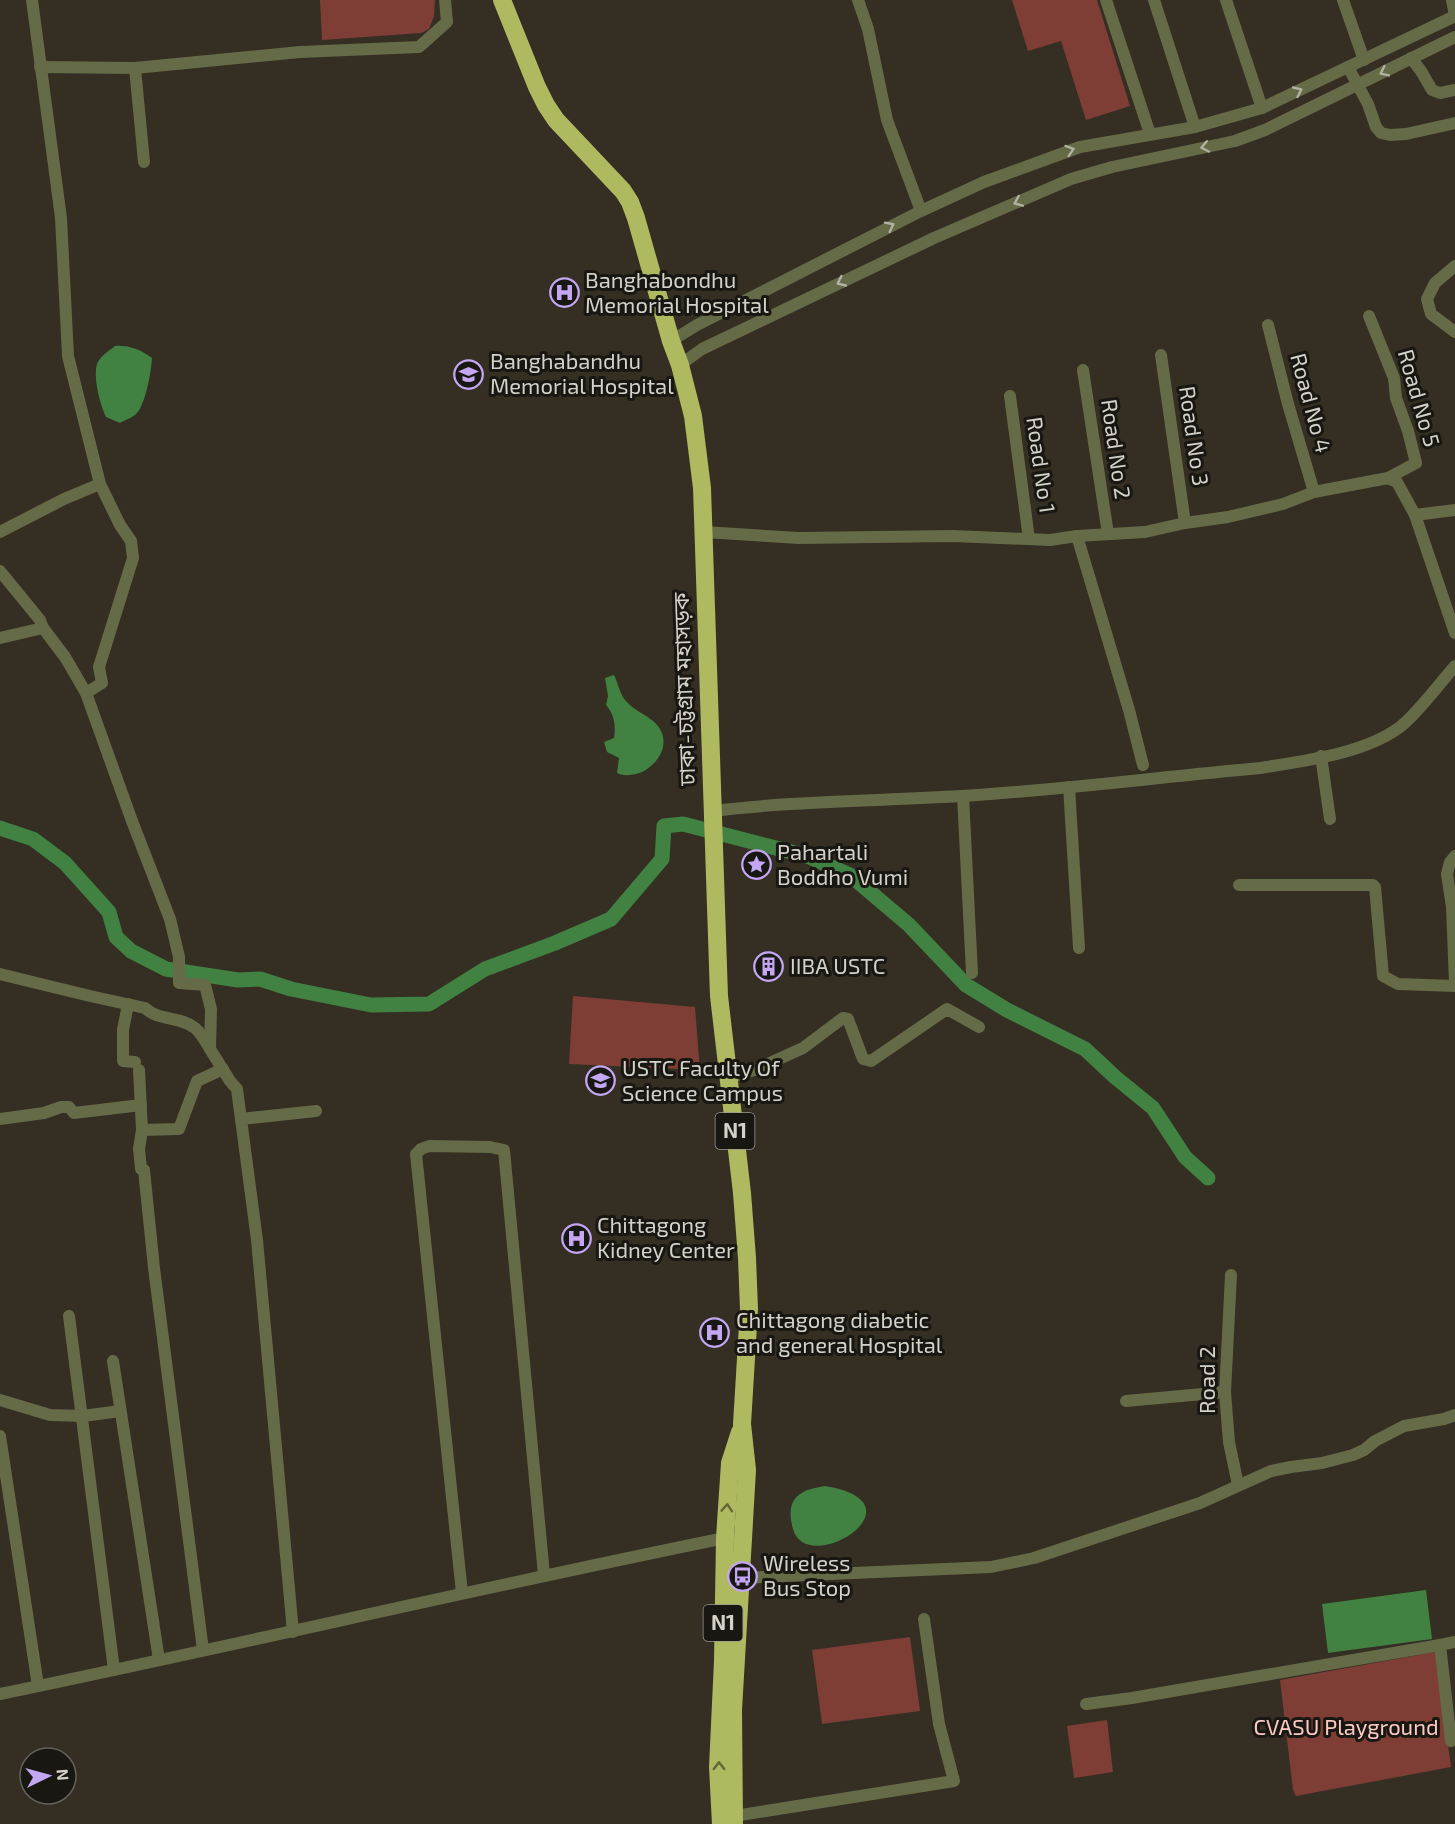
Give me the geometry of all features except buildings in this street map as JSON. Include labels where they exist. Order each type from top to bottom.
[{"type":"highway","name":"ঢাকা-চট্টগ্রাম মহাসড়ক","points":[[502,0],[546,105],[556,120],[630,202],[680,365],[696,438],[704,532],[719,996],[742,1193],[749,1309],[742,1424],[747,1470],[727,1821]]},
{"type":"highway","name":"ঢাকা-চট্টগ্রাম মহাসড়ক","points":[[727,1821],[718,1767],[725,1538],[730,1463],[742,1424]]},
{"type":"street","points":[[32,0],[61,218],[68,356],[100,484],[120,525],[131,541],[133,558],[99,667],[102,683],[86,693]]},
{"type":"street","points":[[40,67],[135,68],[300,52],[419,47],[447,22],[446,0]]},
{"type":"street","points":[[858,0],[868,29],[887,120],[921,211]]},
{"type":"street","points":[[1106,0],[1150,134]]},
{"type":"street","points":[[1154,0],[1195,127]]},
{"type":"street","points":[[1226,0],[1262,108]]},
{"type":"street","points":[[1343,0],[1364,60]]},
{"type":"street","points":[[671,341],[696,325],[921,211],[984,182],[1062,153],[1099,143],[1195,127],[1262,108],[1455,16],[1452,0]]},
{"type":"street","points":[[680,365],[702,349],[934,238],[1071,179],[1112,167],[1235,141],[1265,130],[1455,37]]},
{"type":"street","points":[[1411,58],[1432,90],[1440,93],[1455,90]]},
{"type":"street","points":[[135,68],[144,162]]},
{"type":"street","points":[[1348,68],[1368,104],[1376,127],[1382,133],[1406,134],[1455,123]]},
{"type":"street","points":[[1455,266],[1435,283],[1427,299],[1431,314],[1455,332]]},
{"type":"street","name":"Road No 5","points":[[1370,316],[1394,378],[1396,398],[1416,463],[1388,478]]},
{"type":"street","name":"Road No 4","points":[[1268,325],[1314,492]]},
{"type":"street","name":"Road No 3","points":[[1161,355],[1185,523]]},
{"type":"street","name":"Road No 2","points":[[1083,370],[1108,534]]},
{"type":"street","name":"Road No 1","points":[[1010,396],[1029,539]]},
{"type":"street","points":[[704,532],[799,538],[952,536],[1050,540],[1145,532],[1228,517],[1283,504],[1314,492],[1388,478],[1397,482],[1415,515],[1455,633]]},
{"type":"street","points":[[0,532],[64,499],[100,484]]},
{"type":"street","points":[[1415,515],[1455,510]]},
{"type":"street","points":[[1077,536],[1143,765]]},
{"type":"street","points":[[0,571],[40,620],[86,693],[170,919],[178,957],[179,983],[205,985],[211,1009],[210,1048]]},
{"type":"street","points":[[0,639],[43,628]]},
{"type":"street","points":[[713,823],[770,806],[963,796],[1069,787],[1260,768],[1321,756],[1359,747],[1378,740],[1400,727],[1455,666]]},
{"type":"street","points":[[1321,756],[1330,819]]},
{"type":"street","points":[[1069,787],[1079,948]]},
{"type":"street","points":[[963,796],[972,973]]},
{"type":"street","points":[[1239,885],[1373,885],[1383,976],[1398,984],[1455,984],[1452,907],[1447,874],[1450,862],[1455,856]]},
{"type":"street","points":[[0,974],[145,1008],[152,1014],[179,1019],[197,1029],[237,1089],[257,1240],[293,1632]]},
{"type":"street","points":[[129,1004],[123,1030],[123,1061],[137,1066],[141,1105],[141,1168],[144,1170],[154,1268],[203,1650]]},
{"type":"street","points":[[729,1078],[803,1048],[843,1018],[848,1019],[863,1059],[871,1060],[947,1009],[979,1027]]},
{"type":"street","points":[[142,1131],[179,1129],[198,1082],[223,1070]]},
{"type":"street","points":[[0,1119],[44,1113],[61,1107],[69,1107],[74,1113],[141,1105]]},
{"type":"street","points":[[241,1119],[316,1111]]},
{"type":"street","points":[[462,1593],[416,1154],[429,1146],[490,1147],[504,1150],[544,1575]]},
{"type":"street","name":"Road 2","points":[[1231,1275],[1225,1392],[1229,1442],[1238,1485]]},
{"type":"street","points":[[69,1316],[114,1670]]},
{"type":"street","points":[[113,1361],[159,1660]]},
{"type":"street","points":[[1126,1401],[1225,1392]]},
{"type":"street","points":[[0,1400],[50,1415],[83,1416],[120,1411]]},
{"type":"street","points":[[741,1578],[991,1567],[1034,1558],[1200,1503],[1271,1472],[1353,1455],[1404,1426],[1455,1415]]},
{"type":"street","points":[[0,1436],[38,1686]]},
{"type":"street","points":[[0,1694],[293,1632],[544,1575],[725,1538]]},
{"type":"street","points":[[727,1821],[954,1781],[939,1724],[924,1619]]},
{"type":"street","points":[[1086,1704],[1455,1642]]},
{"type":"street","points":[[1440,1645],[1451,1741]]},
{"type":"green space","points":[[320,0],[435,0],[434,16],[429,29],[421,33],[322,40]]},
{"type":"green space","points":[[1012,0],[1097,0],[1130,106],[1086,120],[1061,41],[1028,51]]},
{"type":"green space","points":[[573,996],[695,1007],[700,1070],[569,1064]]},
{"type":"green space","points":[[910,1637],[920,1711],[822,1724],[812,1650]]},
{"type":"green space","name":"CVASU Playground","points":[[1435,1652],[1451,1767],[1296,1796],[1293,1790],[1280,1680]]},
{"type":"green space","points":[[1107,1720],[1113,1772],[1074,1778],[1067,1726]]},
{"type":"shaded area","points":[[115,346],[135,349],[152,358],[148,387],[143,402],[134,416],[120,423],[106,417],[99,398],[96,376],[98,361]]},
{"type":"shaded area","points":[[614,675],[624,698],[632,707],[659,727],[664,741],[656,761],[644,771],[634,774],[617,773],[619,758],[607,752],[604,742],[614,738],[614,720],[606,705],[608,696],[605,678]]},
{"type":"shaded area","points":[[825,1486],[854,1495],[865,1507],[864,1520],[853,1533],[836,1542],[818,1546],[803,1542],[793,1529],[791,1511],[795,1498],[800,1494]]},
{"type":"shaded area","points":[[1426,1590],[1432,1639],[1328,1653],[1322,1604]]},
{"type":"waterway","points":[[0,828],[33,839],[65,863],[109,912],[116,937],[131,951],[166,969],[238,980],[260,979],[291,989],[371,1005],[429,1004],[485,969],[611,919],[662,859],[664,826],[683,824],[807,856],[850,875],[909,925],[966,985],[1007,1010],[1085,1049],[1153,1108],[1185,1157],[1208,1178]]},
{"type":"place","name":"Banghabondhu Memorial Hospital","points":[[564,293]]},
{"type":"place","name":"Banghabandhu Memorial Hospital","points":[[469,374]]},
{"type":"place","name":"Pahartali Boddho Vumi","points":[[756,865]]},
{"type":"place","name":"IIBA USTC","points":[[769,966]]},
{"type":"place","name":"USTC Faculty Of Science Campus","points":[[601,1081]]},
{"type":"place","name":"Chittagong Kidney Center","points":[[576,1238]]},
{"type":"place","name":"Chittagong diabetic and general Hospital","points":[[715,1333]]},
{"type":"place","name":"Wireless Bus Stop","points":[[742,1576]]}]
